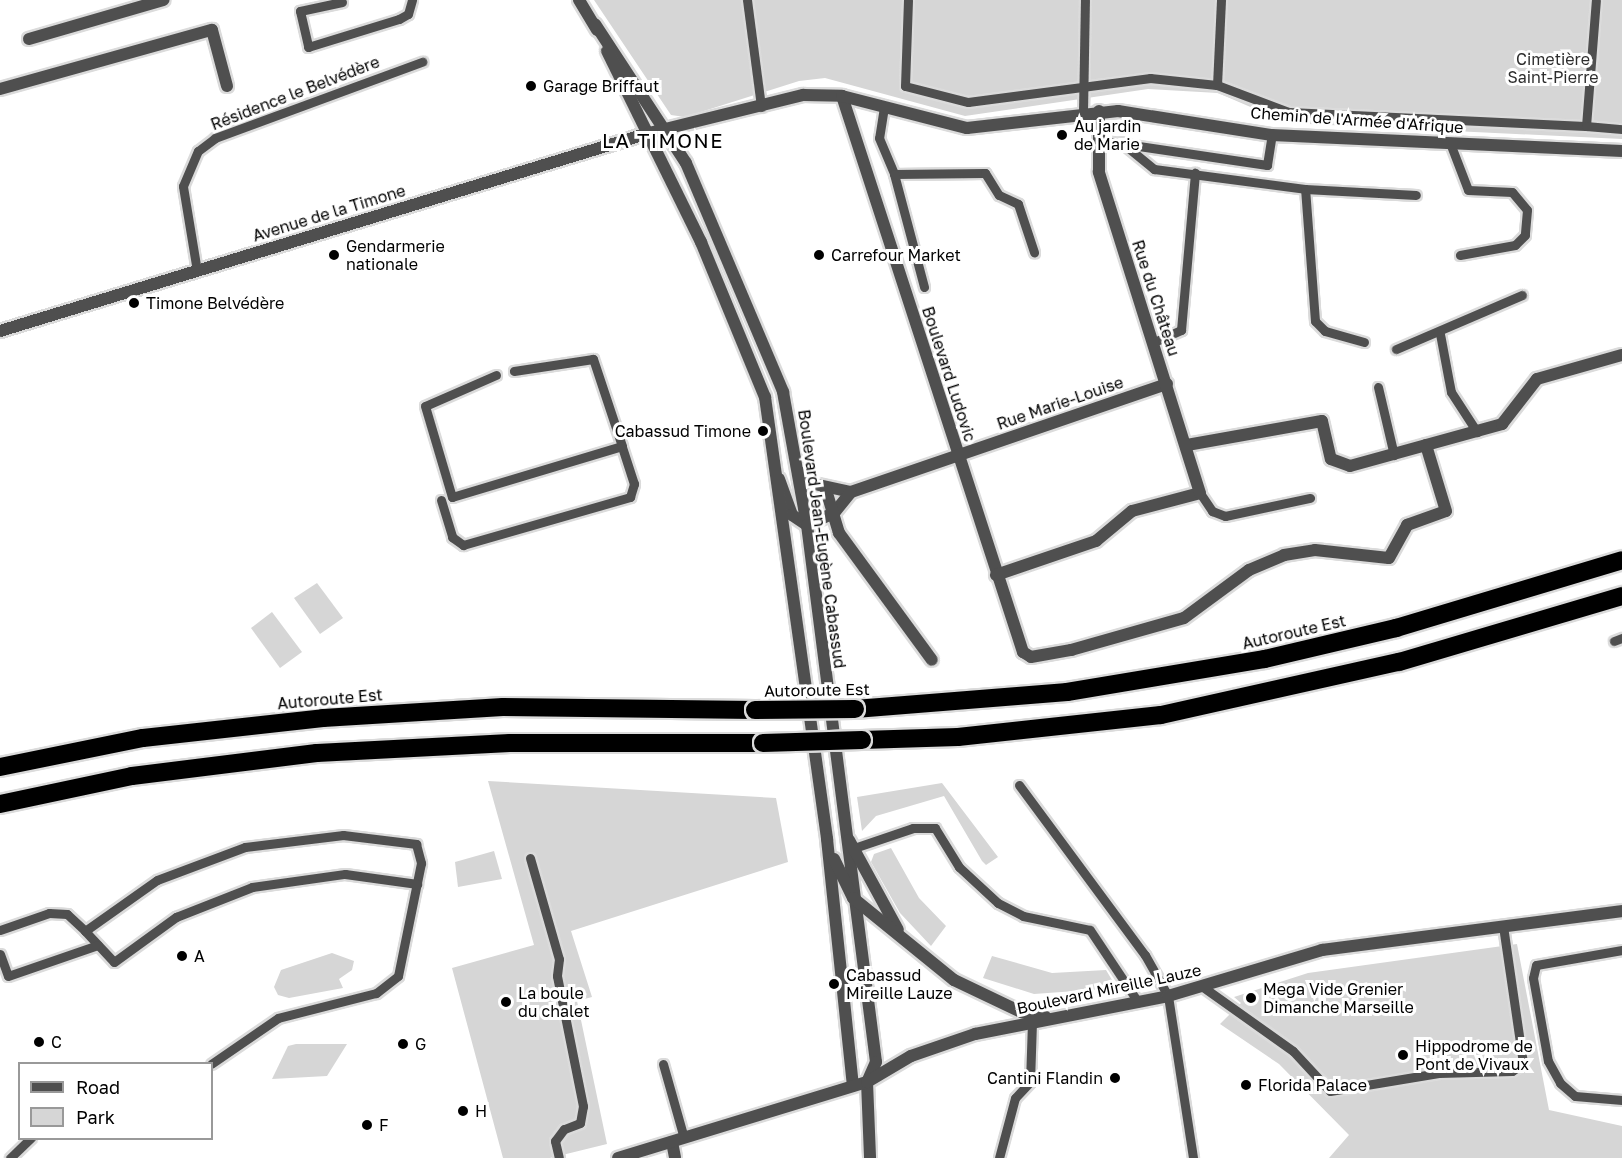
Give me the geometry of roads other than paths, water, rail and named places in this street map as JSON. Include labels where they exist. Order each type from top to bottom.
[{"type":"highway","name":"Autoroute Est","points":[[0,767],[143,738],[323,718],[503,708],[855,709],[1067,692],[1265,659],[1396,628],[1622,560]]},
{"type":"highway","points":[[0,804],[132,776],[327,752],[510,743],[763,743],[958,737],[1161,715],[1399,662],[1622,596]]},
{"type":"street","points":[[29,39],[163,0]]},
{"type":"street","points":[[579,0],[595,24],[649,133]]},
{"type":"street","name":"Boulevard Jean-Eugène Cabassud","points":[[595,24],[669,129],[756,324],[783,392],[807,525],[853,898],[876,1062],[867,1082],[870,1158]]},
{"type":"street","points":[[0,89],[212,30],[227,86]]},
{"type":"street","name":"Chemin de l'Armée d'Afrique","points":[[669,129],[803,95],[842,96],[967,128],[1083,112],[1145,112],[1272,135],[1622,151]]},
{"type":"street","name":"Boulevard Ludovic","points":[[842,96],[996,575],[1023,652],[1031,657],[1184,618],[1249,570],[1284,555],[1315,550],[1389,558],[1407,525],[1446,511],[1426,445]]},
{"type":"street","name":"Rue du Château","points":[[1099,111],[1099,172],[1152,343],[1187,444],[1200,493]]},
{"type":"street","name":"Avenue de la Timone","points":[[0,332],[649,133],[669,129]]},
{"type":"street","name":"Boulevard Jean-Eugène Cabassud","points":[[649,133],[740,332],[765,397],[778,475],[827,839],[854,1086]]},
{"type":"street","points":[[740,332],[756,324]]},
{"type":"street","points":[[1187,444],[1318,420],[1325,424],[1335,464],[1350,466],[1502,424],[1537,379],[1622,355]]},
{"type":"street","name":"Rue Marie-Louise","points":[[798,471],[805,482],[826,490],[851,492],[1167,384]]},
{"type":"street","points":[[778,475],[792,515],[807,525],[834,513],[851,492]]},
{"type":"street","name":"Boulevard Jean-Eugène Cabassud","points":[[826,490],[839,532],[932,660]]},
{"type":"street","points":[[996,575],[1096,541],[1132,512],[1200,493]]},
{"type":"street","points":[[845,833],[902,936]]},
{"type":"street","points":[[827,839],[853,898],[976,993],[1053,1018]]},
{"type":"street","name":"Boulevard Mireille Lauze","points":[[618,1158],[867,1082],[939,1045],[1053,1018],[1168,996],[1322,950],[1622,911]]},
{"type":"street","points":[[675,1158],[678,1140]]},
{"type":"lane","points":[[342,2],[300,11],[308,47],[399,19],[408,14],[412,0]]},
{"type":"lane","points":[[747,0],[761,107]]},
{"type":"lane","points":[[908,0],[905,86],[968,102],[1082,83],[1150,78],[1217,86],[1289,112],[1622,129]]},
{"type":"lane","points":[[1083,112],[1085,0]]},
{"type":"lane","points":[[1217,86],[1221,0]]},
{"type":"lane","points":[[1586,126],[1596,0]]},
{"type":"lane","name":"Résidence le Belvédère","points":[[197,272],[183,186],[198,151],[215,138],[422,62]]},
{"type":"lane","points":[[884,107],[879,138],[894,174],[924,287]]},
{"type":"lane","points":[[1098,140],[1267,165],[1272,135]]},
{"type":"lane","points":[[1121,142],[1147,166],[1305,189],[1416,195]]},
{"type":"lane","points":[[1450,143],[1468,190],[1512,192],[1527,210],[1525,235],[1515,245],[1460,255]]},
{"type":"lane","points":[[894,174],[986,173],[999,195],[1018,204],[1034,252]]},
{"type":"lane","points":[[1152,343],[1181,330],[1195,173]]},
{"type":"lane","points":[[1305,189],[1315,321],[1325,331],[1364,342]]},
{"type":"lane","points":[[1396,349],[1440,334],[1522,295]]},
{"type":"lane","points":[[1440,334],[1451,392],[1477,432]]},
{"type":"lane","points":[[441,500],[452,537],[463,545],[630,497],[634,484],[593,359],[514,371]]},
{"type":"lane","points":[[496,375],[425,406],[452,497],[622,446]]},
{"type":"lane","points":[[1378,387],[1394,454]]},
{"type":"lane","points":[[1200,493],[1212,511],[1225,516],[1310,498]]},
{"type":"lane","points":[[1019,785],[1145,955],[1168,996],[1193,1158]]},
{"type":"lane","points":[[854,848],[913,828],[936,828],[959,867],[998,903],[1023,916],[1090,930],[1138,1002]]},
{"type":"lane","points":[[85,931],[165,876],[274,841],[343,835],[409,842],[421,850],[403,962],[388,986],[278,1018],[213,1063]]},
{"type":"lane","points":[[531,858],[559,959],[557,975],[583,1106],[580,1123],[564,1128],[555,1141],[559,1158]]},
{"type":"lane","points":[[0,930],[58,914],[67,914],[114,962],[198,906],[252,887],[311,876],[417,884]]},
{"type":"lane","points":[[1203,987],[1293,1051],[1330,1091],[1439,1073],[1512,1071],[1523,1063],[1503,926]]},
{"type":"lane","points":[[0,954],[8,976],[98,945]]},
{"type":"lane","points":[[1622,950],[1536,965],[1533,978],[1548,1061],[1560,1083],[1575,1096],[1622,1100]]},
{"type":"lane","points":[[999,1158],[1015,1098],[1030,1082],[1032,1023]]},
{"type":"lane","points":[[663,1064],[678,1140]]},
{"type":"lane","points":[[10,1158],[29,1140]]},
{"type":"place","name":"Garage Briffaut","points":[[531,86]]},
{"type":"place","name":"Au jardin de Marie","points":[[1062,135]]},
{"type":"place","name":"Gendarmerie nationale","points":[[334,255]]},
{"type":"place","name":"Carrefour Market","points":[[819,255]]},
{"type":"place","name":"Timone Belvédère","points":[[134,303]]},
{"type":"place","name":"Cabassud Timone","points":[[763,431]]},
{"type":"place","name":"A","points":[[182,956]]},
{"type":"place","name":"Cabassud Mireille Lauze","points":[[834,984]]},
{"type":"place","name":"Mega Vide Grenier Dimanche Marseille","points":[[1251,998]]},
{"type":"place","name":"La boule du chalet","points":[[506,1002]]},
{"type":"place","name":"C","points":[[39,1042]]},
{"type":"place","name":"G","points":[[403,1044]]},
{"type":"place","name":"Hippodrome de Pont de Vivaux","points":[[1403,1055]]},
{"type":"place","name":"Cantini Flandin","points":[[1115,1078]]},
{"type":"place","name":"Florida Palace","points":[[1246,1085]]},
{"type":"place","name":"H","points":[[463,1111]]},
{"type":"place","name":"F","points":[[367,1125]]},
{"type":"district","name":"LA TIMONE","points":[[663,140]]},
{"type":"park label","name":"Cimetière Saint-Pierre","points":[[1553,68]]}]
